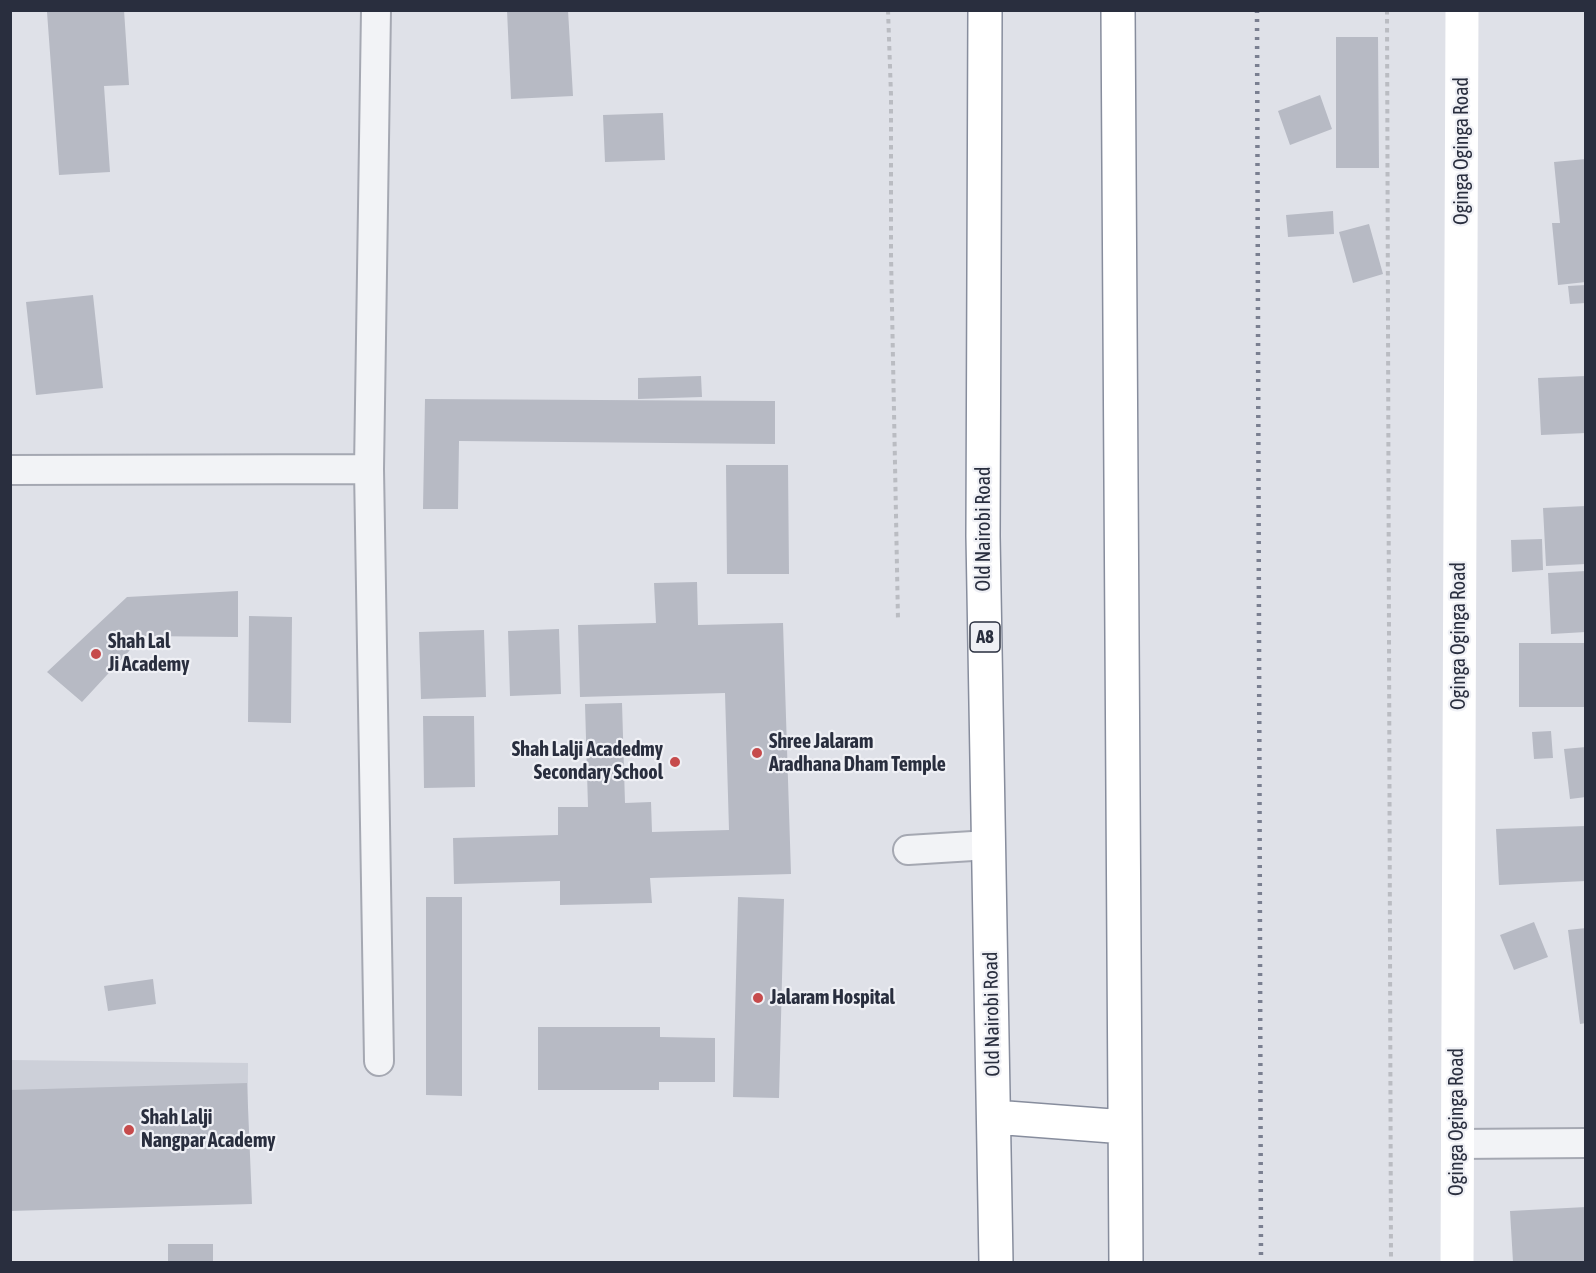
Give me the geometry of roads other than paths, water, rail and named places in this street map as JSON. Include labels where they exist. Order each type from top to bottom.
[{"type":"main road","name":"Old Nairobi Road","points":[[985,10],[984,536],[996,1263]]},
{"type":"main road","points":[[1118,10],[1126,1263]]},
{"type":"main road","name":"Oginga Oginga Road","points":[[1457,1263],[1462,10]]},
{"type":"main road","points":[[994,1117],[1125,1127]]},
{"type":"street","points":[[376,10],[369,469],[379,1061]]},
{"type":"street","points":[[10,470],[369,469]]},
{"type":"street","points":[[908,850],[989,845]]},
{"type":"street","points":[[1457,1144],[1586,1143]]},
{"type":"railway","points":[[1257,10],[1261,1262]]},
{"type":"place","name":"Shah Lal Ji Academy","points":[[96,654]]},
{"type":"place","name":"Shree Jalaram Aradhana Dham Temple","points":[[757,753]]},
{"type":"place","name":"Shah Lalji Acadedmy Secondary School","points":[[675,762]]},
{"type":"place","name":"Jalaram Hospital","points":[[758,998]]},
{"type":"place","name":"Shah Lalji Nangpar Academy","points":[[129,1130]]}]
